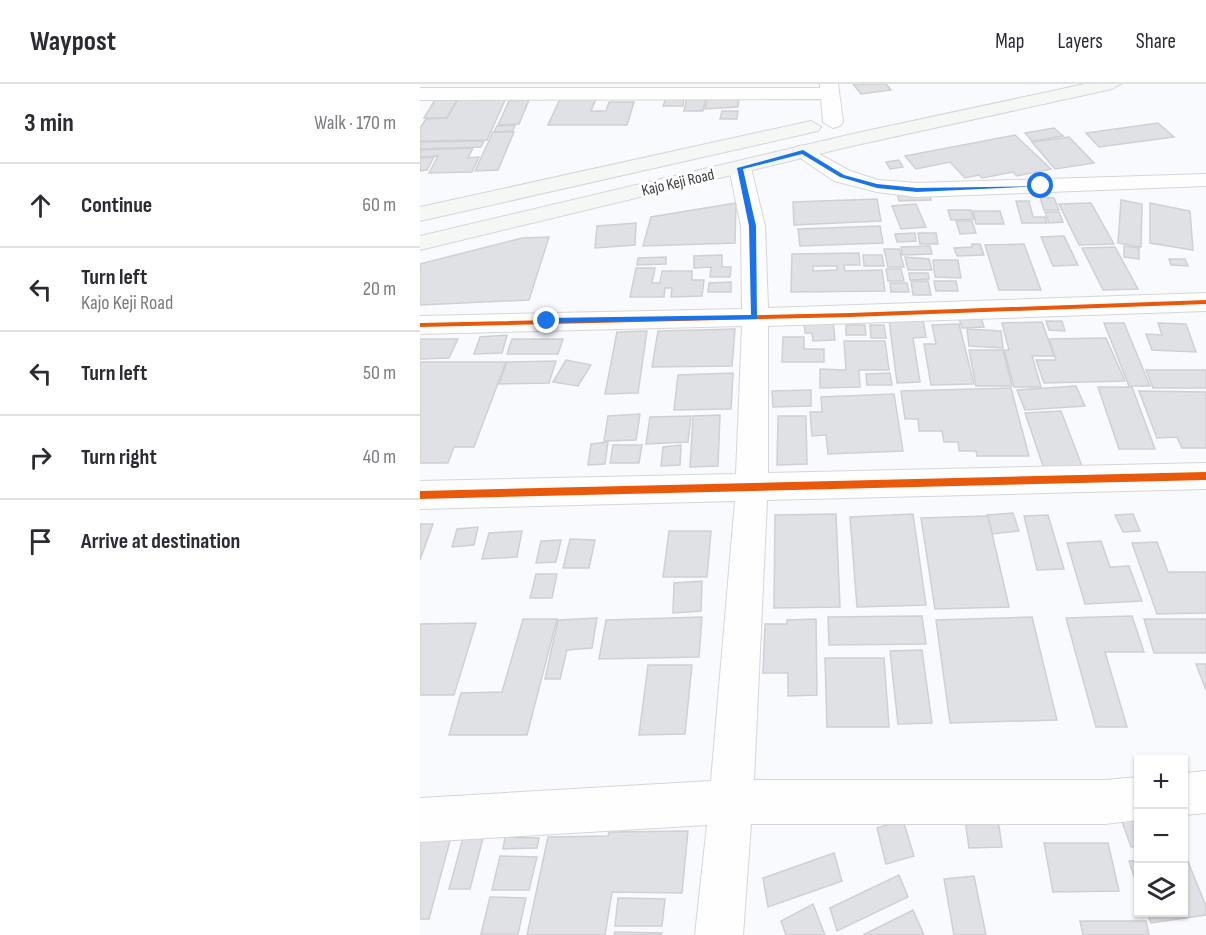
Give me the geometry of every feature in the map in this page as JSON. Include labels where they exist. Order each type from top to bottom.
[{"type":"main road","name":"Kajo Keji Road","points":[[420,243],[740,168],[835,142],[1112,84]]},
{"type":"main road","name":"Kajo Keji Road","points":[[420,214],[855,117]]},
{"type":"street","points":[[425,84],[420,93],[829,88],[834,122]]},
{"type":"street","points":[[803,152],[842,176],[877,186],[917,190],[1206,180]]},
{"type":"street","points":[[719,935],[731,802],[752,487],[755,317],[753,226],[740,168]]},
{"type":"street","points":[[420,326],[1206,302]]},
{"type":"street","points":[[420,495],[1206,476]]},
{"type":"street","points":[[1188,794],[1206,792]]},
{"type":"street","points":[[420,820],[731,802],[1105,802],[1134,799]]},
{"type":"building","points":[[853,84],[886,84],[891,90],[861,94]]},
{"type":"building","points":[[708,96],[739,96],[738,107],[705,109]]},
{"type":"building","points":[[687,97],[706,97],[703,111],[684,111]]},
{"type":"building","points":[[436,98],[458,98],[447,118],[424,118]]},
{"type":"building","points":[[506,98],[487,140],[420,141],[420,128],[426,119],[447,118],[458,99]]},
{"type":"building","points":[[666,98],[684,98],[683,106],[663,106]]},
{"type":"building","points":[[560,99],[596,99],[591,111],[606,111],[609,102],[634,102],[627,125],[548,125]]},
{"type":"building","points":[[529,100],[519,124],[498,125],[509,101]]},
{"type":"building","points":[[722,111],[738,111],[737,119],[720,119]]},
{"type":"building","points":[[1158,123],[1174,137],[1099,147],[1086,133]]},
{"type":"building","points":[[515,125],[513,131],[494,132],[497,126]]},
{"type":"building","points":[[1054,128],[1063,136],[1032,141],[1025,133]]},
{"type":"building","points":[[493,132],[514,132],[498,170],[475,171]]},
{"type":"building","points":[[1015,135],[1051,169],[1017,176],[1013,172],[982,178],[979,175],[965,178],[950,162],[916,169],[905,156]]},
{"type":"building","points":[[1069,137],[1094,163],[1055,169],[1032,142]]},
{"type":"building","points":[[484,141],[481,147],[420,149],[420,142]]},
{"type":"building","points":[[473,148],[468,158],[479,157],[472,172],[429,173],[438,156],[420,157],[420,150]]},
{"type":"building","points":[[434,157],[427,170],[420,171],[420,158]]},
{"type":"building","points":[[899,160],[903,167],[890,169],[886,162]]},
{"type":"building","points":[[929,191],[931,200],[899,201],[897,192]]},
{"type":"building","points":[[1040,197],[1054,198],[1059,210],[1044,210]]},
{"type":"building","points":[[877,199],[881,221],[794,225],[793,202]]},
{"type":"building","points":[[1121,200],[1142,204],[1141,247],[1118,243]]},
{"type":"building","points":[[1016,201],[1029,201],[1033,217],[1045,217],[1047,223],[1022,223]]},
{"type":"building","points":[[736,203],[735,243],[643,246],[651,217]]},
{"type":"building","points":[[1091,203],[1114,244],[1079,245],[1059,204]]},
{"type":"building","points":[[1150,203],[1190,211],[1193,250],[1150,243]]},
{"type":"building","points":[[916,204],[926,227],[901,229],[892,206]]},
{"type":"building","points":[[948,210],[971,210],[974,219],[951,220]]},
{"type":"building","points":[[973,211],[1000,211],[1004,224],[976,224]]},
{"type":"building","points":[[1045,212],[1059,212],[1063,222],[1049,223]]},
{"type":"building","points":[[956,221],[972,221],[976,233],[960,234]]},
{"type":"building","points":[[636,223],[635,245],[595,248],[597,226]]},
{"type":"building","points":[[880,226],[883,243],[800,246],[798,229]]},
{"type":"building","points":[[915,233],[916,241],[897,242],[895,234]]},
{"type":"building","points":[[918,233],[936,233],[938,244],[920,244]]},
{"type":"building","points":[[1064,236],[1078,265],[1053,266],[1041,237]]},
{"type":"building","points":[[549,237],[529,300],[420,305],[420,264],[522,238]]},
{"type":"building","points":[[972,244],[980,244],[984,255],[957,256],[954,248],[972,247]]},
{"type":"building","points":[[1024,244],[1041,290],[999,290],[985,245]]},
{"type":"building","points":[[930,246],[932,254],[902,255],[901,247]]},
{"type":"building","points":[[1124,246],[1139,248],[1139,259],[1124,257]]},
{"type":"building","points":[[1115,247],[1138,289],[1103,290],[1082,248]]},
{"type":"building","points":[[884,249],[899,249],[904,267],[888,267]]},
{"type":"building","points":[[859,253],[860,265],[844,265],[845,271],[882,270],[885,291],[791,292],[792,254]],"holes":[[[813,266],[837,266],[837,270],[813,271]]]},
{"type":"building","points":[[722,255],[722,267],[731,267],[730,277],[710,277],[711,267],[694,268],[694,256]]},
{"type":"building","points":[[863,255],[882,255],[884,266],[864,266]]},
{"type":"building","points":[[666,257],[666,264],[637,265],[638,258]]},
{"type":"building","points":[[905,257],[929,259],[932,270],[908,270]]},
{"type":"building","points":[[1169,259],[1185,259],[1188,266],[1171,265]]},
{"type":"building","points":[[933,260],[958,260],[961,278],[935,277]]},
{"type":"building","points":[[636,268],[655,268],[652,283],[660,283],[662,271],[692,271],[692,280],[704,280],[702,296],[671,297],[672,288],[665,288],[664,297],[630,297]]},
{"type":"building","points":[[886,269],[901,269],[904,281],[888,281]]},
{"type":"building","points":[[909,273],[928,273],[929,279],[910,280]]},
{"type":"building","points":[[911,281],[928,281],[931,295],[913,295]]},
{"type":"building","points":[[934,281],[956,281],[958,291],[936,291]]},
{"type":"building","points":[[731,282],[731,292],[708,292],[709,283]]},
{"type":"building","points":[[890,283],[907,283],[909,292],[891,292]]},
{"type":"building","points":[[958,315],[980,315],[984,327],[962,328]]},
{"type":"building","points":[[923,319],[926,337],[913,338],[920,382],[897,383],[889,320]]},
{"type":"building","points":[[833,320],[835,340],[813,341],[812,333],[805,333],[804,322]]},
{"type":"building","points":[[1046,321],[1062,321],[1065,331],[1049,330]]},
{"type":"building","points":[[1042,322],[1054,356],[1032,356],[1041,387],[1014,387],[1004,350],[1009,350],[1002,323]]},
{"type":"building","points":[[1104,323],[1124,323],[1150,386],[1129,386]]},
{"type":"building","points":[[1158,323],[1186,324],[1196,352],[1152,350],[1146,334],[1162,335]]},
{"type":"building","points":[[959,324],[974,384],[931,385],[924,344],[936,344],[932,325]]},
{"type":"building","points":[[846,325],[865,325],[866,335],[846,335]]},
{"type":"building","points":[[870,325],[884,325],[886,338],[871,338]]},
{"type":"building","points":[[735,329],[732,366],[652,367],[658,331]]},
{"type":"building","points":[[967,329],[1001,331],[1003,348],[969,346]]},
{"type":"building","points":[[647,331],[638,393],[605,394],[617,332]]},
{"type":"building","points":[[507,335],[502,353],[474,354],[480,337]]},
{"type":"building","points":[[783,337],[804,337],[804,349],[824,349],[824,362],[782,362]]},
{"type":"building","points":[[1106,338],[1125,381],[1044,383],[1036,360],[1056,360],[1049,339]]},
{"type":"building","points":[[420,339],[458,339],[449,358],[420,359]]},
{"type":"building","points":[[512,339],[563,339],[558,354],[507,354]]},
{"type":"building","points":[[844,341],[885,341],[889,370],[859,370],[860,387],[820,388],[820,369],[846,370]]},
{"type":"building","points":[[969,350],[1003,350],[1012,386],[976,386]]},
{"type":"building","points":[[566,360],[591,365],[578,386],[553,382]]},
{"type":"building","points":[[556,361],[549,383],[499,384],[507,362]]},
{"type":"building","points":[[420,362],[506,362],[474,447],[454,447],[448,463],[420,463]]},
{"type":"building","points":[[1146,370],[1206,370],[1206,388],[1153,388]]},
{"type":"building","points":[[733,373],[731,409],[674,410],[678,375]]},
{"type":"building","points":[[890,373],[892,385],[867,385],[866,374]]},
{"type":"building","points":[[1076,386],[1085,406],[1025,410],[1017,390]]},
{"type":"building","points":[[1098,387],[1132,387],[1155,449],[1119,449]]},
{"type":"building","points":[[1011,388],[1029,456],[977,456],[976,451],[959,451],[958,442],[944,442],[942,431],[919,431],[918,419],[905,419],[901,391]]},
{"type":"building","points":[[811,390],[811,406],[773,407],[772,391]]},
{"type":"building","points":[[1139,391],[1206,392],[1206,448],[1182,448],[1177,437],[1157,438]]},
{"type":"building","points":[[894,394],[903,451],[828,454],[826,435],[812,436],[810,412],[822,412],[821,397]]},
{"type":"building","points":[[1061,411],[1082,466],[1044,469],[1025,413]]},
{"type":"building","points":[[640,414],[636,440],[604,441],[608,416]]},
{"type":"building","points":[[720,415],[718,466],[690,467],[693,416]]},
{"type":"building","points":[[691,416],[688,442],[646,444],[650,417]]},
{"type":"building","points":[[778,416],[806,416],[807,464],[777,465]]},
{"type":"building","points":[[608,442],[605,464],[588,465],[591,444]]},
{"type":"building","points":[[613,445],[642,445],[639,463],[610,463]]},
{"type":"building","points":[[681,445],[680,465],[661,466],[663,447]]},
{"type":"building","points":[[1013,513],[1019,531],[992,534],[987,515]]},
{"type":"building","points":[[836,514],[840,607],[774,608],[775,515]]},
{"type":"building","points":[[913,514],[926,605],[857,607],[850,517]]},
{"type":"building","points":[[1133,514],[1140,531],[1123,532],[1115,515]]},
{"type":"building","points":[[1048,515],[1064,569],[1037,570],[1024,516]]},
{"type":"building","points":[[988,516],[1009,607],[935,609],[921,518]]},
{"type":"building","points":[[420,524],[433,524],[420,560]]},
{"type":"building","points":[[478,527],[474,545],[452,547],[457,529]]},
{"type":"building","points":[[522,531],[517,557],[482,559],[489,533]]},
{"type":"building","points":[[669,531],[711,531],[707,577],[663,577]]},
{"type":"building","points":[[570,539],[595,540],[589,568],[563,568]]},
{"type":"building","points":[[561,540],[556,562],[536,563],[541,541]]},
{"type":"building","points":[[1101,541],[1110,567],[1129,566],[1142,601],[1085,604],[1067,543]]},
{"type":"building","points":[[1157,542],[1168,572],[1206,572],[1206,613],[1157,614],[1132,543]]},
{"type":"building","points":[[536,574],[557,574],[552,598],[530,598]]},
{"type":"building","points":[[702,581],[701,611],[673,613],[674,583]]},
{"type":"building","points":[[922,616],[926,644],[829,645],[828,617]]},
{"type":"building","points":[[1132,616],[1144,652],[1105,652],[1127,727],[1096,727],[1066,618]]},
{"type":"building","points":[[702,617],[699,657],[599,659],[606,620]]},
{"type":"building","points":[[1032,617],[1057,720],[950,723],[936,620]]},
{"type":"building","points":[[597,618],[592,648],[567,650],[560,679],[545,679],[558,620]]},
{"type":"building","points":[[523,619],[557,619],[527,735],[449,735],[461,693],[502,692]]},
{"type":"building","points":[[816,619],[817,695],[788,696],[788,673],[763,673],[765,624],[787,624],[787,620]]},
{"type":"building","points":[[1144,619],[1206,619],[1206,653],[1154,653]]},
{"type":"building","points":[[476,623],[454,695],[420,695],[420,624]]},
{"type":"building","points":[[922,650],[932,723],[898,724],[890,651]]},
{"type":"building","points":[[825,658],[884,658],[889,727],[827,727]]},
{"type":"building","points":[[1196,664],[1206,664],[1206,690]]},
{"type":"building","points":[[648,665],[692,665],[685,734],[639,735]]},
{"type":"building","points":[[1134,805],[1134,847],[1131,847],[1117,807]]},
{"type":"building","points":[[964,812],[997,812],[1002,847],[969,848]]},
{"type":"building","points":[[903,820],[914,856],[886,864],[877,828]]},
{"type":"building","points":[[688,831],[682,893],[612,892],[605,935],[527,935],[548,837],[608,836],[609,832]]},
{"type":"building","points":[[451,837],[429,919],[420,919],[420,838]]},
{"type":"building","points":[[505,837],[539,838],[537,848],[503,849]]},
{"type":"building","points":[[463,838],[483,838],[470,889],[449,889]]},
{"type":"building","points":[[1044,843],[1108,843],[1119,891],[1053,892]]},
{"type":"building","points":[[834,853],[842,881],[768,907],[763,878]]},
{"type":"building","points":[[500,856],[537,857],[529,890],[492,890]]},
{"type":"building","points":[[1134,860],[1134,876],[1129,861]]},
{"type":"building","points":[[1188,862],[1206,906],[1206,915],[1151,923],[1149,917],[1188,917]]},
{"type":"building","points":[[899,875],[908,897],[837,931],[830,908]]},
{"type":"building","points":[[974,876],[986,935],[954,935],[944,879]]},
{"type":"building","points":[[490,897],[526,898],[518,934],[481,934]]},
{"type":"building","points":[[618,898],[665,899],[662,926],[615,926]]},
{"type":"building","points":[[813,904],[825,935],[786,935],[781,921]]},
{"type":"building","points":[[913,910],[924,935],[863,935]]},
{"type":"building","points":[[1080,921],[1146,921],[1149,935],[1083,935]]},
{"type":"building","points":[[615,932],[662,933],[661,935],[614,935]]},
{"type":"cycle path","points":[[420,325],[850,315],[1206,302]]},
{"type":"cycle path","points":[[420,495],[1206,476]]},
{"type":"route","points":[[547,321],[755,317],[753,226],[740,168],[803,152],[842,176],[877,186],[917,190],[1041,186]]}]
